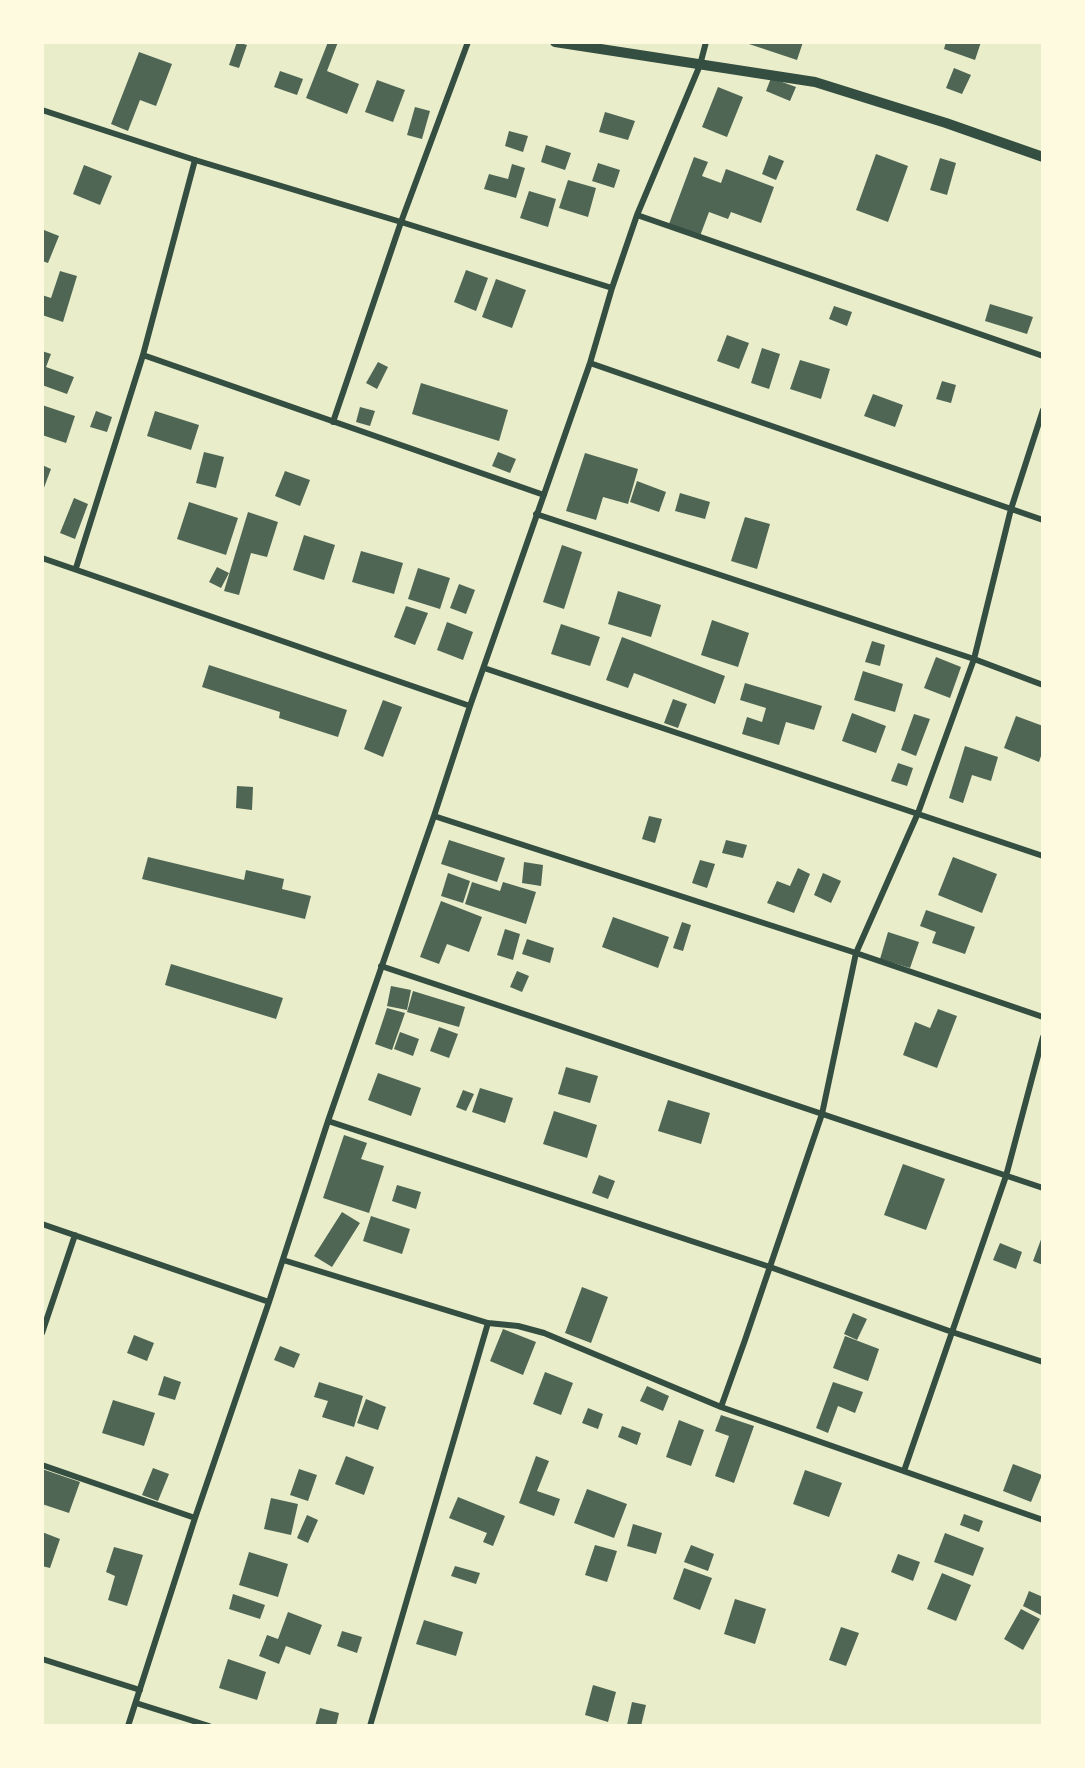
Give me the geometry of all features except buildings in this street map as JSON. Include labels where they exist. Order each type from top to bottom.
[{"type":"street","points":[[333,422],[401,222],[468,42]]},
{"type":"street","points":[[555,42],[815,82],[1043,157]]},
{"type":"street","points":[[128,1726],[328,1121],[590,363],[637,215],[700,65],[706,42]]},
{"type":"street","points":[[42,110],[195,160],[612,288]]},
{"type":"street","points":[[76,568],[143,355],[195,160]]},
{"type":"street","points":[[637,215],[1043,356]]},
{"type":"street","points":[[143,355],[544,495]]},
{"type":"street","points":[[590,363],[1043,520]]},
{"type":"street","points":[[721,1407],[822,1114],[856,953],[918,813],[974,659],[1011,509],[1043,410]]},
{"type":"street","points":[[536,514],[974,659],[1043,685]]},
{"type":"street","points":[[42,558],[470,706]]},
{"type":"street","points":[[484,668],[1043,856]]},
{"type":"street","points":[[435,816],[856,953],[1043,1017]]},
{"type":"street","points":[[381,966],[1043,1188]]},
{"type":"street","points":[[904,1471],[1006,1176],[1043,1036]]},
{"type":"street","points":[[328,1121],[770,1267],[1043,1362]]},
{"type":"street","points":[[42,1224],[269,1302]]},
{"type":"street","points":[[42,1333],[75,1235]]},
{"type":"street","points":[[283,1260],[488,1323],[518,1326],[544,1334],[721,1407],[1043,1520]]},
{"type":"street","points":[[370,1726],[488,1323]]},
{"type":"street","points":[[42,1466],[195,1518]]},
{"type":"street","points":[[42,1659],[140,1690]]},
{"type":"street","points":[[136,1703],[209,1726]]}]
